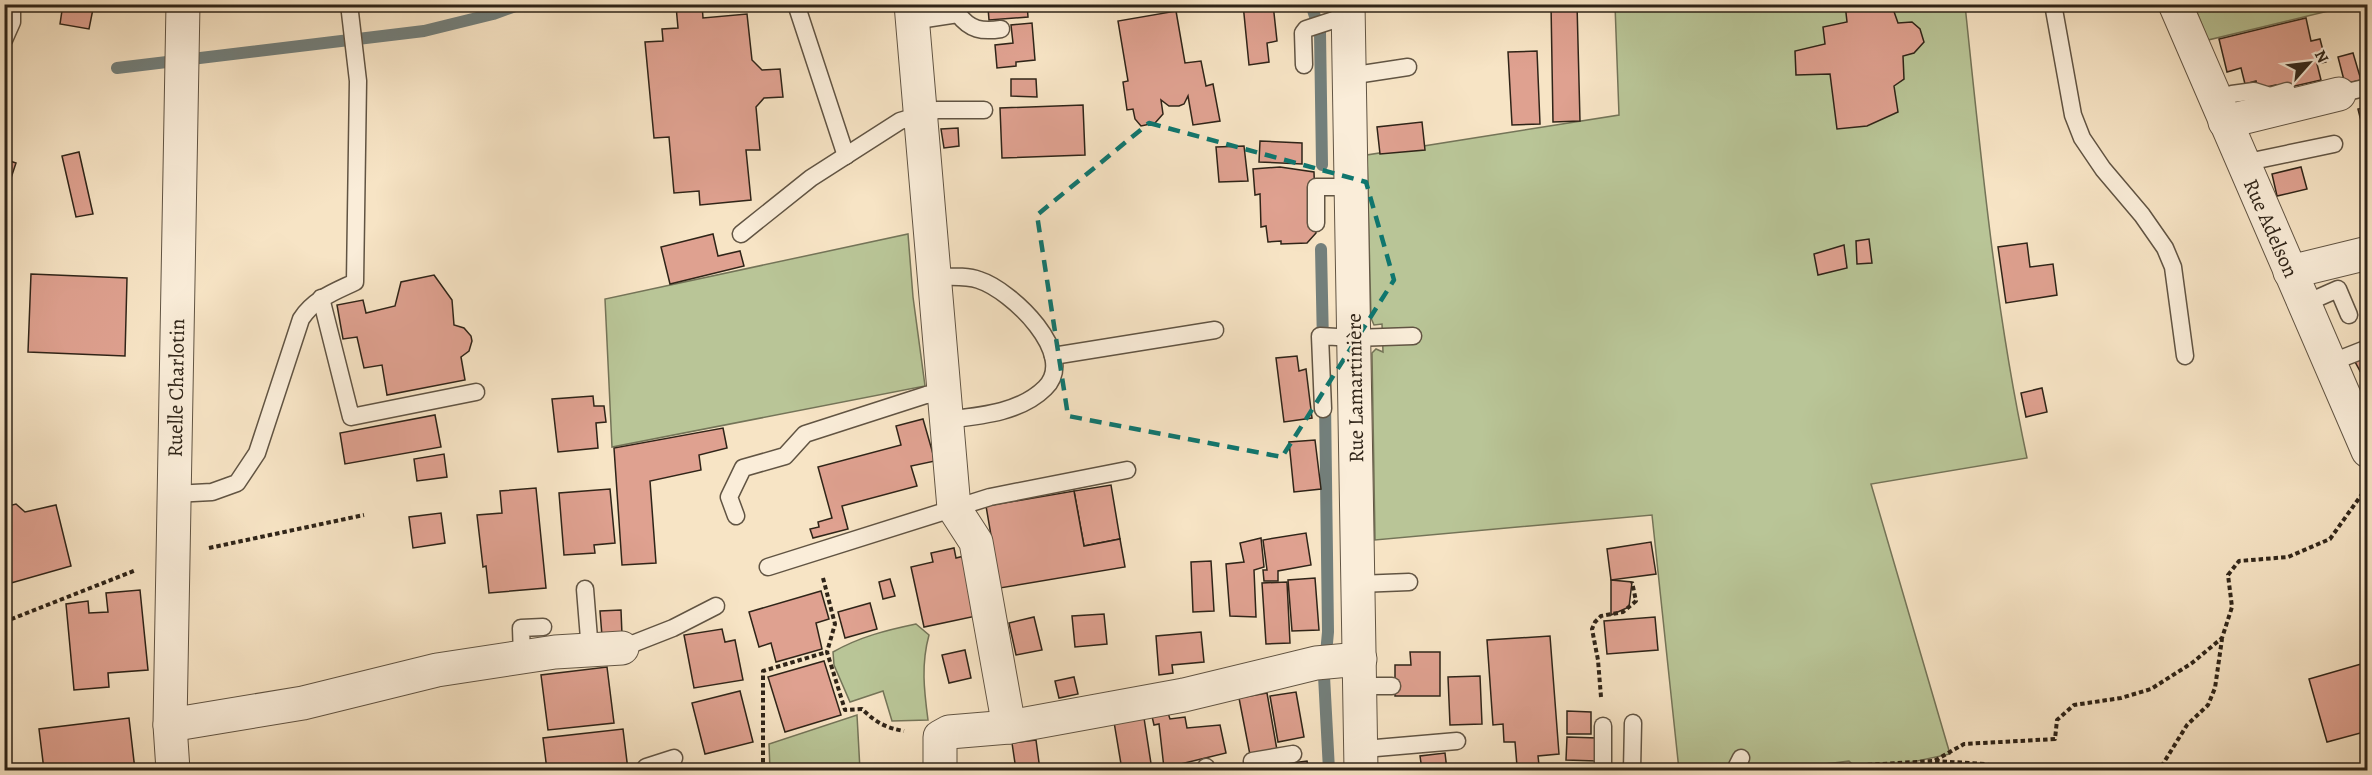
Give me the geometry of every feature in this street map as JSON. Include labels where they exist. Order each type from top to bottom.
[{"type":"street","name":"Rue Adelson","points":[[2175,4],[2367,452]]},
{"type":"street","name":"Ruelle Charlotin","points":[[173,771],[170,724],[183,110],[183,11]]},
{"type":"street","points":[[912,13],[954,508],[976,542],[1009,727]]},
{"type":"street","name":"Rue Lamartinière","points":[[1342,14],[1349,76],[1358,584],[1343,667],[1361,759]]},
{"type":"street","points":[[2220,111],[2342,88]]},
{"type":"street","points":[[2290,272],[2367,253]]},
{"type":"street","points":[[170,724],[303,703],[437,670],[522,657],[622,648]]},
{"type":"street","points":[[940,771],[940,737],[949,732],[1009,727],[1343,667]]},
{"type":"lane","points":[[4,40],[12,22],[12,4]]},
{"type":"lane","points":[[796,4],[846,156]]},
{"type":"lane","points":[[2053,4],[2073,115],[2082,138],[2103,169],[2142,215],[2165,248],[2173,267],[2185,356]]},
{"type":"lane","points":[[912,13],[958,9],[966,24],[983,32],[1001,29]]},
{"type":"lane","points":[[174,494],[212,492],[237,483],[257,453],[301,319],[308,308],[321,298],[355,282],[357,69],[350,11]]},
{"type":"lane","points":[[1304,65],[1303,33],[1305,29],[1342,14]]},
{"type":"lane","points":[[1349,76],[1408,67]]},
{"type":"lane","points":[[741,234],[811,178],[900,121],[937,110],[984,110]]},
{"type":"lane","points":[[2243,163],[2334,144]]},
{"type":"lane","points":[[1316,223],[1316,187],[1351,187]]},
{"type":"lane","points":[[736,516],[729,497],[743,468],[785,456],[804,434],[926,395],[944,406],[991,414],[1020,405],[1047,387],[1055,368],[1053,356],[1032,318],[988,283],[977,279],[933,277]]},
{"type":"lane","points":[[2304,304],[2338,289],[2349,315]]},
{"type":"lane","points":[[321,298],[351,417],[476,392]]},
{"type":"lane","points":[[1053,356],[1215,330]]},
{"type":"lane","points":[[1323,409],[1320,336],[1354,338],[1413,336]]},
{"type":"lane","points":[[2330,363],[2367,348]]},
{"type":"lane","points":[[768,567],[990,497],[1127,470]]},
{"type":"lane","points":[[1358,584],[1409,582]]},
{"type":"lane","points":[[585,589],[590,651]]},
{"type":"lane","points":[[622,648],[673,628],[716,606]]},
{"type":"lane","points":[[522,657],[521,628],[543,627]]},
{"type":"lane","points":[[1343,667],[1392,686]]},
{"type":"lane","points":[[1632,771],[1633,723]]},
{"type":"lane","points":[[1603,726],[1603,771]]},
{"type":"lane","points":[[1361,759],[1376,748],[1457,741]]},
{"type":"lane","points":[[1254,771],[1252,761],[1293,754]]},
{"type":"lane","points":[[644,771],[646,767],[674,758]]},
{"type":"path","points":[[2155,771],[2162,767],[2187,725],[2208,705],[2215,688],[2222,638],[2232,607],[2228,575],[2239,561],[2288,557],[2330,539],[2367,487]]},
{"type":"path","points":[[816,552],[835,624],[827,652],[845,710],[862,709],[875,721],[888,728],[940,737]]},
{"type":"path","points":[[1603,726],[1598,660],[1592,629],[1601,616],[1623,612],[1635,602],[1632,582]]},
{"type":"path","points":[[1934,761],[1964,744],[2055,739],[2057,720],[2074,705],[2121,698],[2151,689],[2192,663],[2222,638]]},
{"type":"path","points":[[763,771],[764,671],[827,652]]},
{"type":"path","points":[[1839,771],[1845,766],[1934,761],[1986,764],[1999,771]]},
{"type":"highlighted area","points":[[1149,123],[1366,182],[1394,280],[1282,457],[1068,416],[1037,215]]},
{"type":"green space","points":[[1615,5],[1965,5],[1983,176],[1998,289],[2027,458],[1871,484],[1950,754],[1875,770],[1858,770],[1849,761],[1806,766],[1679,770],[1652,515],[1375,540],[1372,353],[1376,349],[1383,352],[1382,324],[1374,325],[1371,318],[1367,155],[1619,115]]},
{"type":"green space","points":[[2194,5],[2353,5],[2208,40]]},
{"type":"green space","points":[[908,234],[913,297],[925,386],[612,447],[605,299]]},
{"type":"green space","points":[[916,624],[929,635],[924,667],[928,720],[892,721],[883,691],[850,702],[834,665],[833,652],[873,635]]},
{"type":"green space","points":[[857,715],[860,770],[770,770],[769,744]]},
{"type":"building","points":[[63,4],[94,4],[89,29],[60,24]]},
{"type":"building","points":[[233,4],[305,4],[305,5],[234,10]]},
{"type":"building","points":[[702,4],[703,18],[747,14],[752,60],[762,70],[780,69],[783,97],[764,98],[756,107],[760,150],[746,150],[751,200],[700,205],[699,191],[674,193],[669,137],[654,138],[645,42],[663,41],[662,29],[678,28],[676,6]]},
{"type":"building","points":[[969,4],[1027,4],[1028,17],[989,20],[988,8],[969,10]]},
{"type":"building","points":[[1243,4],[1273,4],[1277,41],[1267,43],[1269,62],[1249,65]]},
{"type":"building","points":[[1551,4],[1577,4],[1580,121],[1553,122]]},
{"type":"building","points":[[1845,4],[1872,4],[1876,10],[1892,6],[1898,23],[1912,22],[1920,29],[1924,42],[1914,53],[1903,56],[1904,79],[1894,86],[1898,112],[1867,126],[1837,129],[1830,74],[1796,75],[1795,51],[1825,44],[1823,27],[1847,22]]},
{"type":"building","points":[[1176,11],[1185,63],[1201,61],[1206,86],[1213,84],[1220,121],[1193,125],[1188,96],[1184,104],[1179,106],[1169,106],[1161,100],[1163,114],[1155,123],[1141,126],[1135,119],[1133,109],[1127,110],[1123,82],[1128,81],[1118,21]]},
{"type":"building","points":[[2306,18],[2311,41],[2320,39],[2326,62],[2317,64],[2321,80],[2277,90],[2276,85],[2258,89],[2256,81],[2245,84],[2241,68],[2227,72],[2219,39]]},
{"type":"building","points":[[1032,23],[1035,60],[1016,62],[1016,66],[997,68],[995,45],[1013,43],[1011,25]]},
{"type":"building","points":[[1537,51],[1540,124],[1512,125],[1508,52]]},
{"type":"building","points":[[2353,53],[2361,80],[2345,84],[2338,57]]},
{"type":"building","points":[[1011,79],[1036,79],[1037,97],[1011,96]]},
{"type":"building","points":[[1083,105],[1085,155],[1002,158],[1000,108]]},
{"type":"building","points":[[2368,107],[2368,132],[2364,133],[2358,109]]},
{"type":"building","points":[[1422,122],[1425,150],[1380,154],[1377,127]]},
{"type":"building","points":[[958,128],[959,146],[944,148],[941,129]]},
{"type":"building","points":[[1260,141],[1302,143],[1302,164],[1259,162]]},
{"type":"building","points":[[1244,146],[1248,181],[1219,182],[1216,147]]},
{"type":"building","points":[[79,152],[93,214],[76,217],[62,156]]},
{"type":"building","points":[[4,159],[16,163],[8,187],[4,186]]},
{"type":"building","points":[[1280,167],[1314,172],[1316,233],[1307,243],[1268,242],[1266,226],[1261,227],[1260,194],[1255,195],[1253,169]]},
{"type":"building","points":[[2301,167],[2307,189],[2277,196],[2272,174]]},
{"type":"building","points":[[713,234],[718,256],[740,251],[744,266],[670,284],[661,247]]},
{"type":"building","points":[[1869,239],[1872,263],[1857,264],[1856,241]]},
{"type":"building","points":[[2027,243],[2030,267],[2053,264],[2057,295],[2006,303],[1998,247]]},
{"type":"building","points":[[1844,245],[1847,268],[1818,275],[1814,254]]},
{"type":"building","points":[[31,274],[127,278],[125,356],[28,352]]},
{"type":"building","points":[[434,275],[452,300],[454,325],[464,328],[471,336],[469,351],[461,357],[465,380],[387,395],[382,365],[364,368],[357,337],[343,339],[337,305],[363,300],[366,313],[395,306],[401,282]]},
{"type":"building","points":[[2368,351],[2368,368],[2360,371],[2353,358]]},
{"type":"building","points":[[1297,356],[1299,371],[1306,369],[1312,418],[1284,422],[1276,358]]},
{"type":"building","points":[[2368,368],[2368,389],[2360,371]]},
{"type":"building","points":[[2042,388],[2047,412],[2026,417],[2021,393]]},
{"type":"building","points":[[593,396],[594,406],[604,406],[606,422],[596,423],[598,448],[558,452],[552,399]]},
{"type":"building","points":[[435,415],[441,447],[345,464],[340,433]]},
{"type":"building","points":[[923,419],[935,461],[911,466],[917,486],[842,506],[848,529],[813,538],[810,529],[819,527],[818,522],[832,518],[818,467],[901,445],[896,426]]},
{"type":"building","points":[[723,428],[727,448],[699,455],[701,470],[650,481],[656,563],[622,565],[614,448]]},
{"type":"building","points":[[1315,440],[1321,489],[1294,492],[1289,442]]},
{"type":"building","points":[[444,454],[447,477],[417,481],[414,459]]},
{"type":"building","points":[[1111,485],[1120,539],[1084,546],[1074,491]]},
{"type":"building","points":[[536,488],[546,588],[489,593],[486,566],[483,567],[477,515],[502,513],[500,491]]},
{"type":"building","points":[[610,489],[615,543],[594,545],[595,553],[564,555],[559,493]]},
{"type":"building","points":[[1074,491],[1084,546],[1120,539],[1125,567],[1000,588],[986,506]]},
{"type":"building","points":[[16,504],[25,512],[56,505],[71,566],[4,585],[4,507]]},
{"type":"building","points":[[441,513],[445,543],[413,548],[409,517]]},
{"type":"building","points":[[1306,533],[1311,565],[1278,571],[1278,581],[1264,581],[1263,570],[1267,570],[1263,540]]},
{"type":"building","points":[[1261,538],[1264,567],[1254,570],[1256,617],[1230,616],[1226,564],[1244,562],[1240,543]]},
{"type":"building","points":[[1651,542],[1656,574],[1611,580],[1607,549]]},
{"type":"building","points":[[954,548],[956,558],[968,555],[981,615],[924,627],[911,567],[933,562],[931,553]]},
{"type":"building","points":[[1211,561],[1214,611],[1193,612],[1191,562]]},
{"type":"building","points":[[1315,578],[1319,630],[1292,631],[1288,580]]},
{"type":"building","points":[[890,579],[895,596],[883,599],[879,582]]},
{"type":"building","points":[[1611,580],[1632,582],[1629,607],[1611,615]]},
{"type":"building","points":[[1287,582],[1290,643],[1266,644],[1262,583]]},
{"type":"building","points":[[140,590],[148,670],[108,673],[109,687],[74,690],[66,604],[88,601],[89,613],[108,612],[106,593]]},
{"type":"building","points":[[821,591],[829,619],[816,623],[822,649],[776,662],[771,643],[759,647],[749,612]]},
{"type":"building","points":[[870,603],[877,629],[845,638],[838,612]]},
{"type":"building","points":[[621,610],[622,635],[602,636],[600,611]]},
{"type":"building","points":[[1104,614],[1107,644],[1075,647],[1072,616]]},
{"type":"building","points":[[1034,617],[1042,650],[1016,655],[1009,623]]},
{"type":"building","points":[[1655,617],[1658,650],[1607,654],[1604,621]]},
{"type":"building","points":[[722,629],[725,642],[735,640],[743,680],[694,688],[684,635]]},
{"type":"building","points":[[1201,632],[1204,662],[1172,665],[1173,673],[1159,675],[1156,636]]},
{"type":"building","points":[[1550,636],[1559,754],[1538,756],[1539,765],[1533,765],[1534,770],[1524,770],[1523,766],[1517,766],[1515,742],[1504,742],[1503,724],[1493,725],[1487,640]]},
{"type":"building","points":[[965,650],[971,678],[949,683],[942,655]]},
{"type":"building","points":[[1410,652],[1440,652],[1440,696],[1395,696],[1395,665],[1411,665]]},
{"type":"building","points":[[824,661],[841,715],[785,732],[768,677]]},
{"type":"building","points":[[2368,662],[2368,731],[2327,742],[2309,679]]},
{"type":"building","points":[[607,667],[614,723],[548,730],[541,675]]},
{"type":"building","points":[[1480,676],[1482,724],[1450,725],[1448,677]]},
{"type":"building","points":[[1074,677],[1078,694],[1059,698],[1055,681]]},
{"type":"building","points":[[740,691],[753,742],[705,754],[692,703]]},
{"type":"building","points":[[1296,692],[1304,737],[1278,742],[1270,696]]},
{"type":"building","points":[[1267,693],[1277,750],[1250,755],[1239,698]]},
{"type":"building","points":[[1167,710],[1170,719],[1185,717],[1187,728],[1220,725],[1226,753],[1164,768],[1159,724],[1154,725],[1151,712]]},
{"type":"building","points":[[1567,711],[1591,712],[1591,734],[1567,734]]},
{"type":"building","points":[[129,718],[135,770],[44,770],[39,729]]},
{"type":"building","points":[[1144,718],[1152,770],[1122,770],[1114,722]]},
{"type":"building","points":[[623,729],[628,770],[547,770],[543,738]]},
{"type":"building","points":[[1567,737],[1597,738],[1597,761],[1566,760]]},
{"type":"building","points":[[1036,740],[1040,770],[1016,770],[1012,743]]},
{"type":"building","points":[[1445,753],[1447,770],[1422,770],[1420,756]]},
{"type":"building","points":[[1307,761],[1309,770],[1260,770],[1259,767]]},
{"type":"waterway","points":[[117,68],[424,31],[493,14],[521,4]]},
{"type":"waterway","points":[[1311,4],[1320,32],[1322,165]]},
{"type":"waterway","points":[[1321,249],[1323,344]]},
{"type":"waterway","points":[[1325,401],[1328,632],[1324,676],[1329,770]]}]
